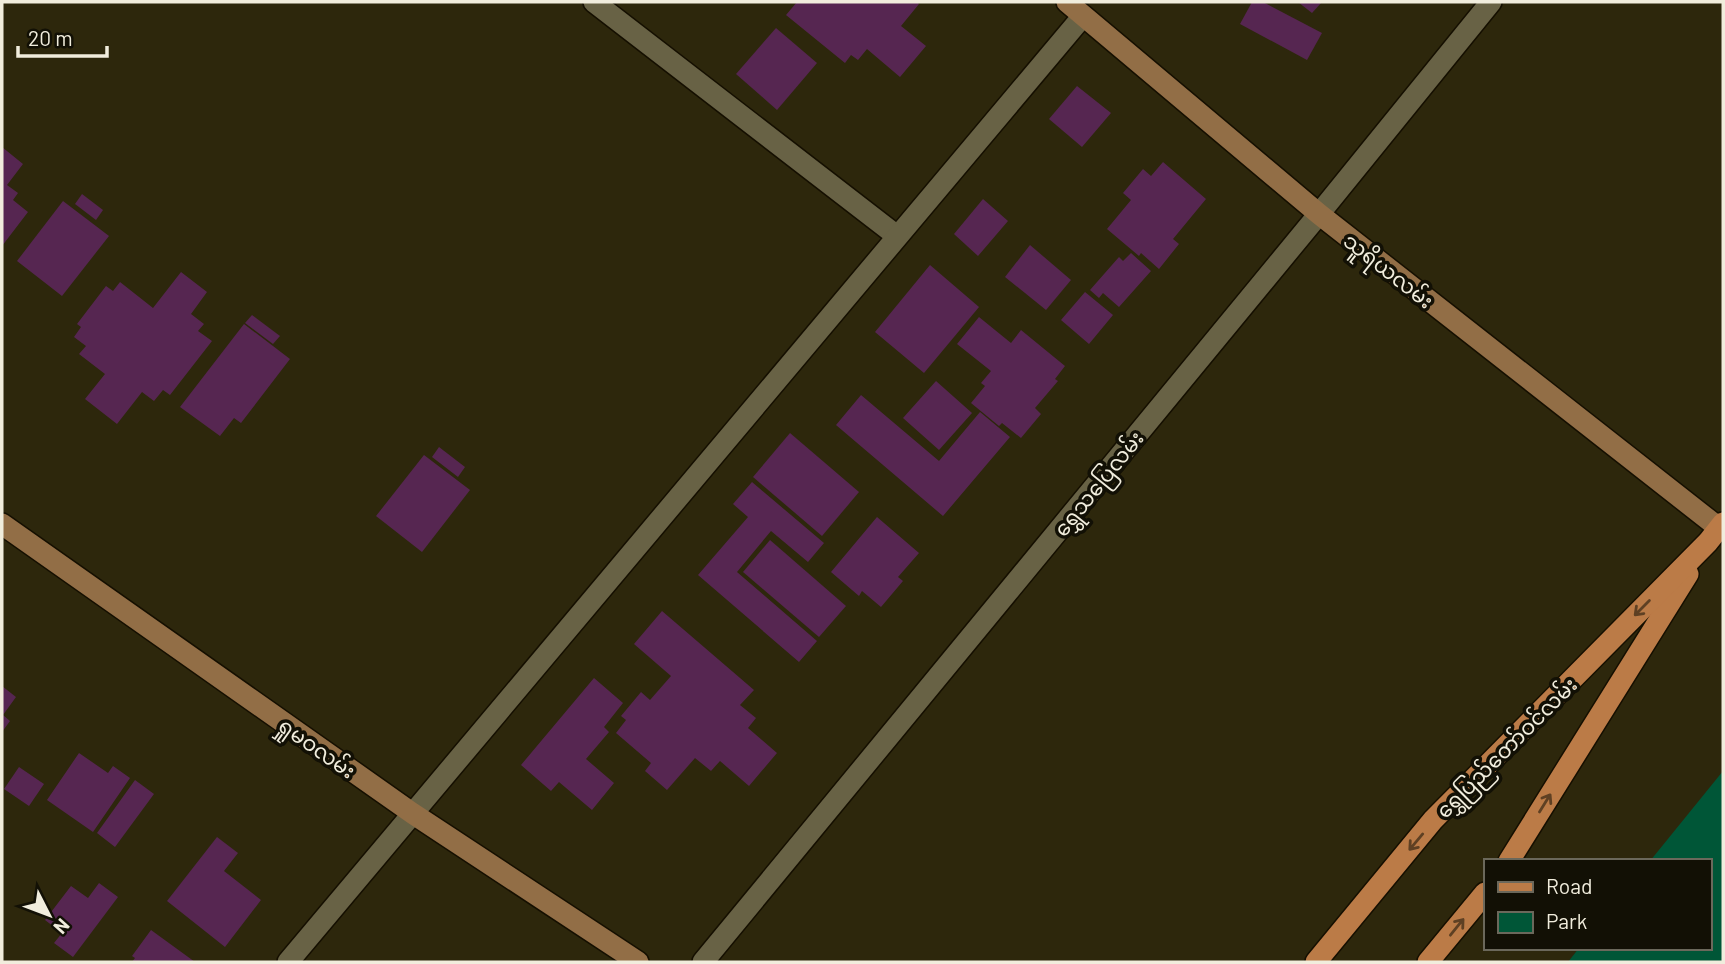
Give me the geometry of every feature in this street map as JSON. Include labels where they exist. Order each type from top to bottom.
[{"type":"main road","name":"ရွှေပြည်တော်ဝင်လမ်း","points":[[1510,859],[1717,531]]},
{"type":"main road","name":"ရွှေပြည်တော်ဝင်လမ်း","points":[[1316,962],[1433,820],[1717,531]]},
{"type":"main road","points":[[1428,962],[1484,893]]},
{"type":"street","points":[[594,2],[897,236]]},
{"type":"street","name":"ရွှေသပြေလမ်း","points":[[703,962],[1319,215],[1491,2]]},
{"type":"street","points":[[288,962],[897,236],[1075,9]]},
{"type":"street","name":"သူရိယလမ်း","points":[[1075,9],[1319,215],[1717,531]]},
{"type":"street","name":"ရှုမဝလမ်း","points":[[2,524],[412,813],[638,962]]},
{"type":"green space","points":[[1723,771],[1723,962],[1568,962],[1577,950],[1711,950],[1711,859],[1652,859]]},
{"type":"building","points":[[797,2],[917,2],[919,4],[901,26],[926,46],[900,77],[867,49],[858,60],[851,55],[845,63],[786,15]]},
{"type":"building","points":[[1252,2],[1263,2],[1322,33],[1307,60],[1240,24]]},
{"type":"building","points":[[1298,2],[1322,2],[1312,13]]},
{"type":"building","points":[[776,28],[817,63],[777,110],[736,74]]},
{"type":"building","points":[[1077,86],[1111,113],[1082,147],[1049,119]]},
{"type":"building","points":[[2,147],[23,164],[7,185],[18,193],[13,200],[28,212],[2,246]]},
{"type":"building","points":[[1163,162],[1206,199],[1173,239],[1179,244],[1159,269],[1107,229],[1131,200],[1123,193],[1143,169],[1151,176]]},
{"type":"building","points":[[82,194],[103,210],[96,220],[75,204]]},
{"type":"building","points":[[983,199],[1008,221],[978,256],[954,234]]},
{"type":"building","points":[[63,201],[109,236],[62,296],[17,261]]},
{"type":"building","points":[[1030,245],[1071,280],[1046,310],[1005,277]]},
{"type":"building","points":[[1131,253],[1151,271],[1119,307],[1103,293],[1099,298],[1090,290],[1119,257],[1123,261]]},
{"type":"building","points":[[930,265],[979,307],[924,373],[875,332]]},
{"type":"building","points":[[181,272],[207,292],[191,314],[204,324],[198,331],[212,341],[170,395],[163,390],[154,401],[142,392],[117,424],[85,399],[105,374],[79,354],[86,346],[74,337],[81,327],[77,324],[106,286],[113,291],[120,282],[153,308]]},
{"type":"building","points":[[1085,292],[1113,315],[1089,344],[1061,320]]},
{"type":"building","points":[[252,315],[280,336],[273,344],[245,323]]},
{"type":"building","points":[[979,317],[1011,343],[1021,330],[1065,366],[1055,379],[1058,381],[1035,408],[1041,414],[1021,438],[1002,423],[999,426],[971,403],[985,386],[981,383],[991,371],[957,344]]},
{"type":"building","points":[[244,324],[290,359],[241,423],[234,418],[220,436],[180,407]]},
{"type":"building","points":[[936,381],[972,413],[939,450],[903,418]]},
{"type":"building","points":[[861,395],[939,461],[980,412],[1010,437],[943,516],[836,425]]},
{"type":"building","points":[[790,433],[859,492],[822,536],[753,477]]},
{"type":"building","points":[[439,447],[465,467],[458,477],[432,457]]},
{"type":"building","points":[[424,455],[470,490],[422,552],[376,516]]},
{"type":"building","points":[[752,482],[824,543],[808,562],[771,531],[737,572],[817,641],[799,662],[698,575],[748,517],[733,504]]},
{"type":"building","points":[[877,517],[919,553],[898,577],[903,581],[881,607],[862,591],[859,596],[831,572]]},
{"type":"building","points":[[770,540],[846,606],[819,637],[743,572]]},
{"type":"building","points":[[662,611],[754,690],[740,705],[756,718],[748,728],[777,753],[749,786],[720,761],[711,771],[695,758],[667,790],[645,771],[651,763],[616,733],[626,720],[621,716],[641,692],[650,700],[671,676],[634,644]]},
{"type":"building","points":[[594,678],[623,703],[604,727],[609,732],[586,759],[614,783],[592,810],[559,782],[551,791],[521,765]]},
{"type":"building","points":[[2,686],[16,697],[3,715],[10,721],[2,732]]},
{"type":"building","points":[[79,753],[108,773],[113,766],[130,778],[93,832],[47,800]]},
{"type":"building","points":[[19,767],[44,784],[29,806],[4,789]]},
{"type":"building","points":[[135,780],[154,794],[115,847],[97,833]]},
{"type":"building","points":[[217,837],[238,853],[224,871],[261,900],[225,947],[167,901]]},
{"type":"building","points":[[99,883],[118,897],[73,957],[54,943],[62,933],[45,920],[71,886],[88,898]]},
{"type":"building","points":[[151,930],[195,962],[132,962],[135,958],[132,956]]}]
